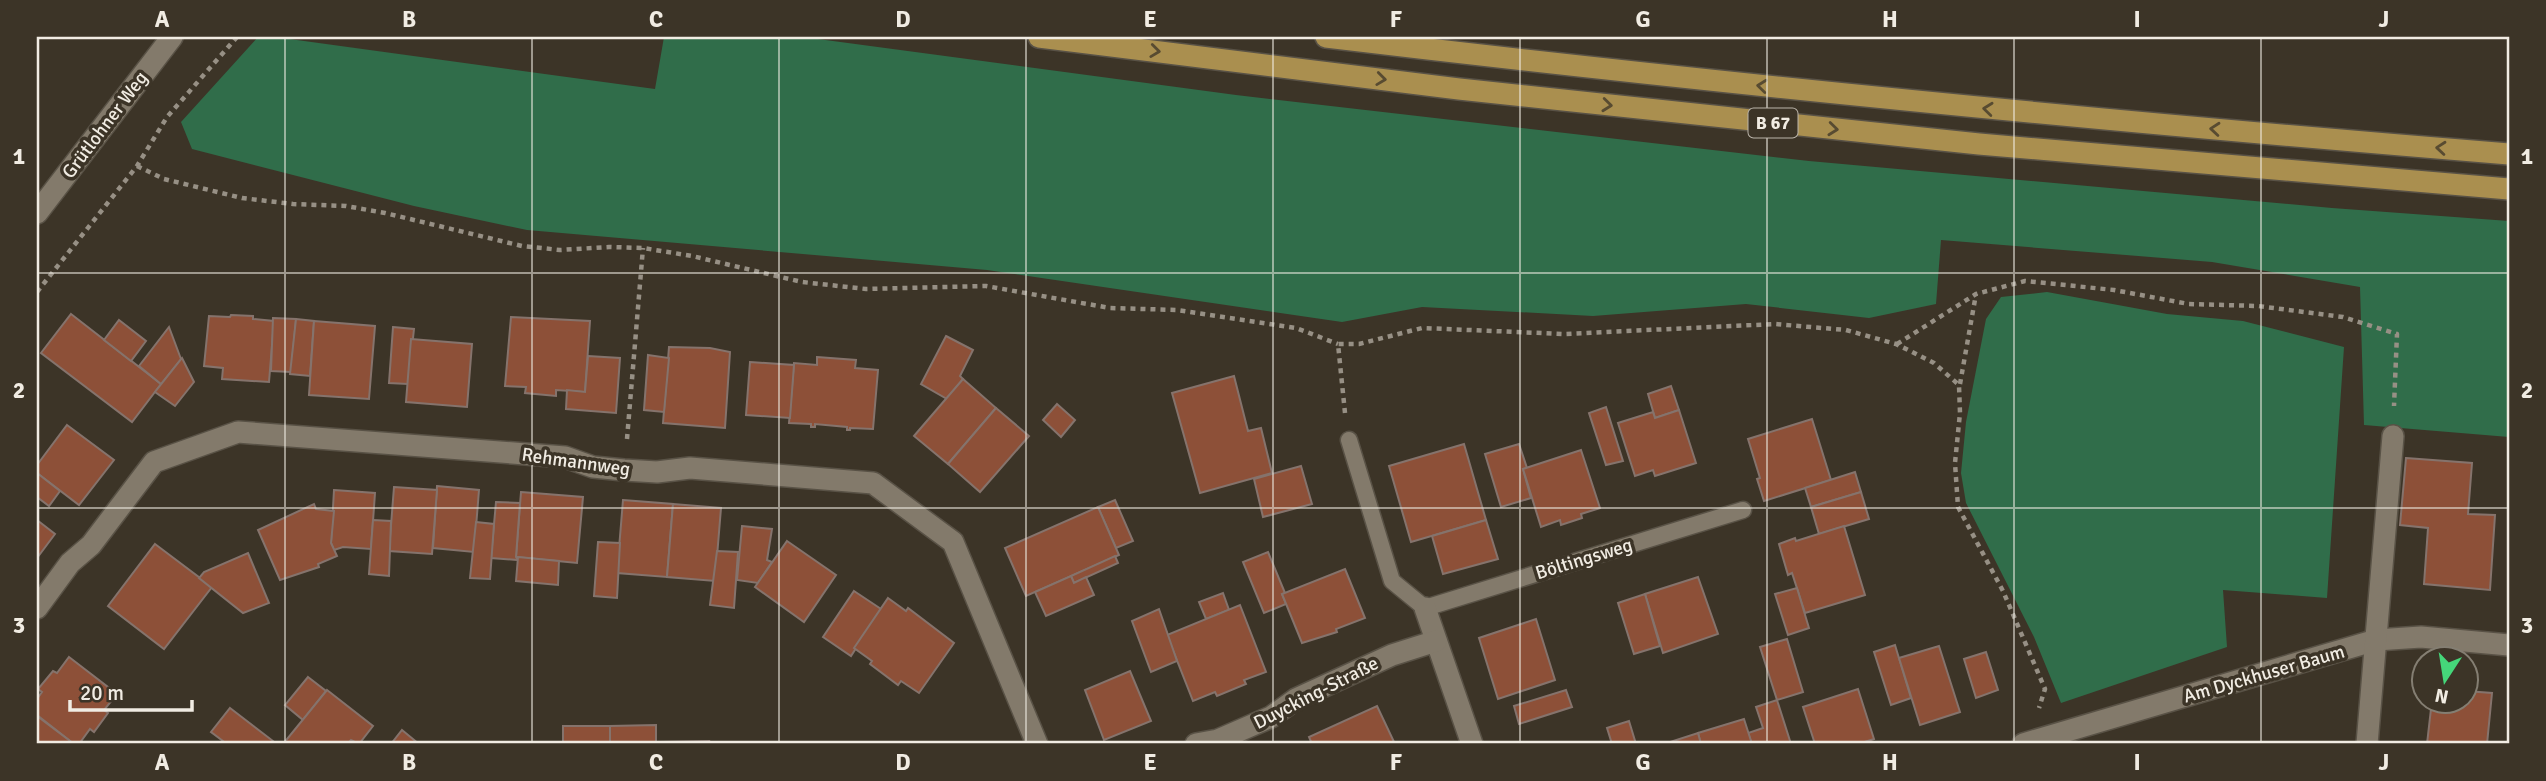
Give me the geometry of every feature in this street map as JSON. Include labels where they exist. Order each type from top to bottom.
[{"type":"highway","name":"B 67","points":[[1039,37],[1460,89],[1965,143],[2509,189]]},
{"type":"highway","name":"B 67","points":[[1326,37],[1599,69],[1990,109],[2509,154]]},
{"type":"street","name":"Grütlohner Weg","points":[[37,213],[172,37]]},
{"type":"street","name":"Rehmannweg","points":[[37,608],[70,564],[91,545],[154,462],[238,432],[565,457],[593,467],[624,470],[657,472],[690,468],[873,484],[953,541],[1037,744]]},
{"type":"street","points":[[2367,744],[2393,436]]},
{"type":"street","points":[[1425,608],[1472,744]]},
{"type":"street","name":"Am Dyckhuser Baum","points":[[2023,744],[2376,640],[2421,637],[2509,645]]},
{"type":"street","name":"Duycking-Straße","points":[[1196,744],[1218,740],[1271,718],[1308,694],[1392,655],[1436,641]]},
{"type":"lane","points":[[1349,440],[1392,581],[1425,608]]},
{"type":"lane","name":"Böltingsweg","points":[[1425,608],[1743,510]]},
{"type":"path","points":[[37,292],[137,166],[167,117],[237,37]]},
{"type":"path","points":[[137,166],[164,179],[242,198],[346,206],[522,246],[560,250],[643,248],[692,256],[802,282],[866,289],[986,286],[1110,308],[1177,310],[1296,328],[1338,344],[1359,344],[1422,328],[1564,334],[1775,324],[1846,330],[1896,344],[1934,363],[1959,385]]},
{"type":"path","points":[[624,470],[643,248]]},
{"type":"path","points":[[1896,344],[1976,294],[2025,281],[2114,290],[2189,304],[2258,306],[2343,317],[2397,334],[2393,436]]},
{"type":"path","points":[[1976,294],[1959,385],[1960,413],[1955,463],[1958,507],[2003,591],[2045,689],[2037,713],[2045,738]]},
{"type":"path","points":[[1338,344],[1349,440]]},
{"type":"green space","points":[[258,37],[275,37],[655,89],[664,37],[803,37],[1236,95],[1809,161],[2332,208],[2509,221],[2509,437],[2364,425],[2360,287],[2212,262],[1941,240],[1936,304],[1869,318],[1746,304],[1593,316],[1422,307],[1342,322],[987,270],[527,230],[414,206],[192,149],[181,122]]},
{"type":"green space","points":[[2047,292],[2167,314],[2243,321],[2344,347],[2327,598],[2223,590],[2227,647],[2061,703],[2034,637],[1966,503],[1961,473],[1966,422],[1986,319],[2001,297]]},
{"type":"building","points":[[71,314],[161,384],[132,422],[41,353]]},
{"type":"building","points":[[231,315],[274,321],[269,382],[222,379],[223,368],[204,366],[209,316]]},
{"type":"building","points":[[511,317],[590,321],[585,392],[556,390],[556,396],[525,393],[526,387],[505,386]]},
{"type":"building","points":[[273,318],[296,319],[291,372],[271,371]]},
{"type":"building","points":[[296,319],[314,321],[310,376],[290,374]]},
{"type":"building","points":[[119,320],[146,341],[131,361],[104,340]]},
{"type":"building","points":[[314,321],[375,326],[369,399],[309,395]]},
{"type":"building","points":[[169,327],[181,359],[161,384],[139,366]]},
{"type":"building","points":[[393,327],[414,329],[408,384],[389,383]]},
{"type":"building","points":[[946,336],[973,350],[960,376],[963,379],[947,399],[921,384]]},
{"type":"building","points":[[411,339],[472,344],[467,407],[406,402]]},
{"type":"building","points":[[669,347],[710,348],[730,352],[725,428],[663,423]]},
{"type":"building","points":[[648,355],[669,358],[664,412],[644,410]]},
{"type":"building","points":[[588,356],[620,358],[616,413],[566,409],[567,390],[585,392]]},
{"type":"building","points":[[817,357],[856,360],[855,368],[878,370],[873,429],[847,430],[847,427],[815,424],[815,427],[811,427],[811,424],[789,423],[794,363],[817,365]]},
{"type":"building","points":[[182,358],[194,382],[175,406],[155,392]]},
{"type":"building","points":[[750,362],[794,365],[790,418],[746,415]]},
{"type":"building","points":[[1234,376],[1248,431],[1261,428],[1272,473],[1200,493],[1172,393]]},
{"type":"building","points":[[963,379],[996,408],[948,464],[914,436]]},
{"type":"building","points":[[1671,386],[1679,410],[1655,418],[1648,394]]},
{"type":"building","points":[[1057,404],[1075,420],[1061,437],[1043,420]]},
{"type":"building","points":[[1606,407],[1623,461],[1606,465],[1589,413]]},
{"type":"building","points":[[996,408],[1029,436],[980,492],[948,464]]},
{"type":"building","points":[[1679,410],[1696,463],[1655,476],[1653,470],[1635,476],[1618,423],[1653,412],[1655,418]]},
{"type":"building","points":[[1812,419],[1831,480],[1764,501],[1748,439]]},
{"type":"building","points":[[67,425],[114,460],[79,505],[37,473],[37,465]]},
{"type":"building","points":[[1464,444],[1486,520],[1411,542],[1389,466]]},
{"type":"building","points":[[1519,444],[1527,468],[1523,469],[1531,498],[1501,507],[1485,454]]},
{"type":"building","points":[[1581,450],[1600,508],[1561,525],[1560,520],[1541,527],[1523,469]]},
{"type":"building","points":[[2406,458],[2472,463],[2468,514],[2495,515],[2490,590],[2424,584],[2428,528],[2400,525]]},
{"type":"building","points":[[1301,466],[1312,504],[1263,517],[1254,479]]},
{"type":"building","points":[[1855,472],[1861,492],[1811,507],[1805,488]]},
{"type":"building","points":[[37,473],[60,491],[49,506],[37,497]]},
{"type":"building","points":[[437,486],[479,490],[474,552],[433,548]]},
{"type":"building","points":[[394,487],[437,490],[432,554],[389,551]]},
{"type":"building","points":[[334,490],[375,493],[371,549],[343,547],[334,550],[331,543]]},
{"type":"building","points":[[521,492],[583,497],[577,563],[516,557]]},
{"type":"building","points":[[1861,492],[1869,519],[1819,534],[1811,507]]},
{"type":"building","points":[[623,500],[673,504],[667,577],[617,573]]},
{"type":"building","points":[[1115,500],[1133,541],[1116,548],[1098,507]]},
{"type":"building","points":[[496,502],[520,503],[516,557],[518,560],[491,558]]},
{"type":"building","points":[[314,504],[316,509],[334,511],[331,543],[337,556],[318,564],[319,567],[280,580],[258,530]]},
{"type":"building","points":[[673,504],[721,508],[715,581],[667,577]]},
{"type":"building","points":[[1098,507],[1119,555],[1026,596],[1005,548]]},
{"type":"building","points":[[37,520],[55,534],[37,558]]},
{"type":"building","points":[[373,520],[391,521],[389,576],[369,574]]},
{"type":"building","points":[[1486,520],[1498,559],[1443,574],[1432,536]]},
{"type":"building","points":[[476,522],[494,524],[490,579],[470,578]]},
{"type":"building","points":[[742,526],[772,529],[767,560],[772,562],[758,583],[737,580]]},
{"type":"building","points":[[1844,526],[1865,595],[1805,613],[1792,573],[1788,575],[1779,544]]},
{"type":"building","points":[[787,541],[836,575],[804,622],[755,587]]},
{"type":"building","points":[[598,542],[620,543],[617,598],[594,596]]},
{"type":"building","points":[[155,544],[212,587],[164,649],[108,606]]},
{"type":"building","points":[[717,551],[738,552],[734,608],[710,605]]},
{"type":"building","points":[[1268,552],[1285,593],[1282,594],[1286,604],[1264,613],[1243,562]]},
{"type":"building","points":[[248,553],[269,603],[243,613],[199,578],[204,572]]},
{"type":"building","points":[[1115,556],[1118,563],[1074,583],[1071,576]]},
{"type":"building","points":[[518,557],[559,561],[558,585],[516,581]]},
{"type":"building","points":[[1345,569],[1365,618],[1336,629],[1337,632],[1302,643],[1282,594]]},
{"type":"building","points":[[1071,576],[1074,583],[1086,577],[1094,595],[1046,616],[1035,592]]},
{"type":"building","points":[[1698,577],[1718,634],[1663,653],[1645,594]]},
{"type":"building","points":[[1797,588],[1809,628],[1788,635],[1775,594]]},
{"type":"building","points":[[854,591],[881,609],[851,656],[823,637]]},
{"type":"building","points":[[1223,593],[1229,610],[1206,619],[1199,602]]},
{"type":"building","points":[[1645,594],[1660,646],[1634,654],[1618,603]]},
{"type":"building","points":[[888,598],[906,611],[908,608],[954,643],[919,693],[901,681],[898,685],[854,648]]},
{"type":"building","points":[[1240,605],[1266,672],[1244,680],[1246,684],[1217,696],[1215,692],[1193,701],[1167,635]]},
{"type":"building","points":[[1159,609],[1177,661],[1151,672],[1132,621]]},
{"type":"building","points":[[1536,619],[1555,680],[1498,699],[1479,638]]},
{"type":"building","points":[[1787,639],[1803,692],[1777,700],[1760,647]]},
{"type":"building","points":[[1895,645],[1911,698],[1891,705],[1874,652]]},
{"type":"building","points":[[1939,646],[1960,712],[1920,725],[1899,658]]},
{"type":"building","points":[[1986,652],[1998,690],[1976,698],[1964,659]]},
{"type":"building","points":[[69,657],[117,694],[104,710],[108,713],[94,732],[90,729],[79,744],[74,744],[37,715],[37,699],[42,692],[38,689],[53,671],[57,673]]},
{"type":"building","points":[[1130,671],[1151,721],[1104,740],[1085,690]]},
{"type":"building","points":[[308,677],[326,691],[303,720],[285,705]]},
{"type":"building","points":[[1858,689],[1874,739],[1858,744],[1815,744],[1803,707]]},
{"type":"building","points":[[327,690],[373,726],[359,744],[351,740],[347,744],[283,744]]},
{"type":"building","points":[[1566,690],[1572,707],[1519,724],[1514,706]]},
{"type":"building","points":[[2480,692],[2492,693],[2487,744],[2427,744],[2430,714],[2480,714]]},
{"type":"building","points":[[1777,700],[1791,744],[1752,744],[1748,733],[1763,728],[1756,707]]},
{"type":"building","points":[[1377,706],[1395,744],[1312,744],[1309,737]]},
{"type":"building","points":[[230,708],[273,741],[270,744],[227,744],[211,732]]},
{"type":"building","points":[[37,716],[74,744],[37,744]]},
{"type":"building","points":[[1744,719],[1752,744],[1701,744],[1698,733]]},
{"type":"building","points":[[1629,721],[1636,744],[1612,744],[1607,728]]},
{"type":"building","points":[[656,725],[656,744],[610,744],[610,726]]},
{"type":"building","points":[[563,726],[610,726],[610,744],[563,744]]},
{"type":"building","points":[[402,730],[419,744],[391,744]]},
{"type":"building","points":[[1698,733],[1701,744],[1664,744]]},
{"type":"building","points":[[709,741],[708,744],[656,744],[656,742]]}]
